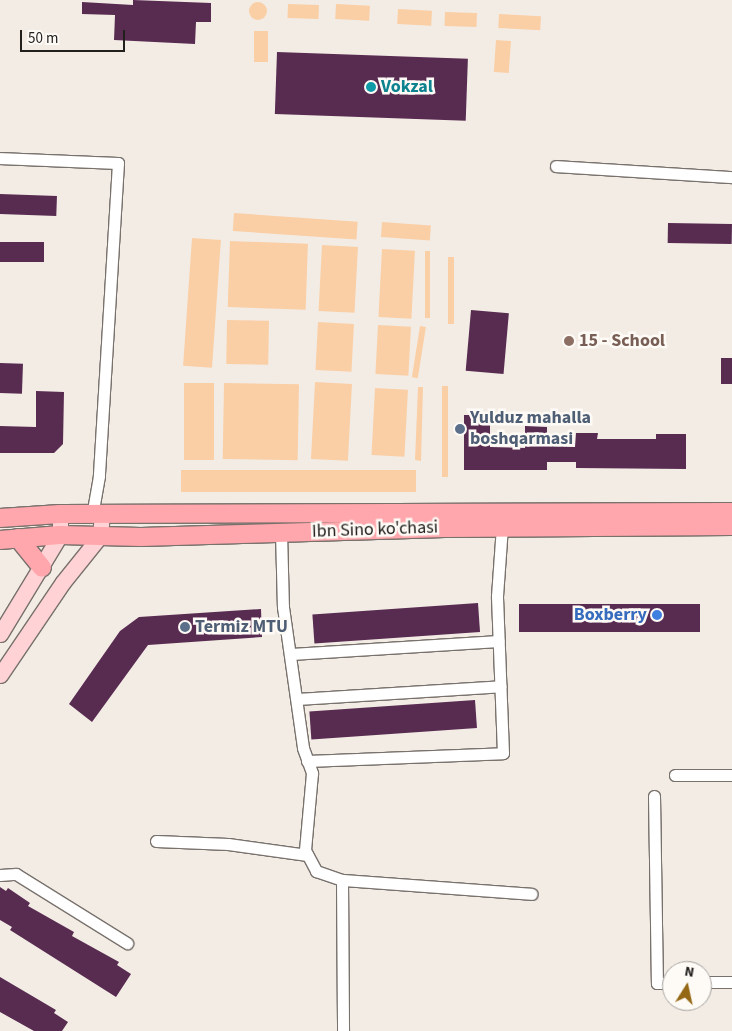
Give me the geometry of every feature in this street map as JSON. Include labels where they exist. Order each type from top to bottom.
[{"type":"main road","name":"Ibn Sino ko'chasi","points":[[0,518],[60,514],[732,512]]},
{"type":"main road","points":[[0,634],[42,568],[60,535],[60,514]]},
{"type":"main road","points":[[0,675],[63,582],[100,536],[97,515]]},
{"type":"main road","name":"Ibn Sino ko'chasi","points":[[0,540],[60,535],[100,536],[502,527],[732,526]]},
{"type":"main road","points":[[18,538],[42,568]]},
{"type":"street","points":[[0,158],[118,163],[97,515]]},
{"type":"street","points":[[556,166],[732,177]]},
{"type":"street","points":[[307,760],[503,753],[497,566],[502,527]]},
{"type":"street","points":[[281,532],[283,607],[307,760],[312,773],[307,855],[316,871],[342,880],[531,894]]},
{"type":"street","points":[[291,654],[499,641]]},
{"type":"street","points":[[297,699],[501,686]]},
{"type":"street","points":[[674,775],[732,775]]},
{"type":"street","points":[[654,796],[656,983],[662,983]]},
{"type":"street","points":[[156,841],[228,844],[307,855]]},
{"type":"street","points":[[0,875],[16,874],[127,943]]},
{"type":"street","points":[[342,880],[343,1031]]},
{"type":"street","points":[[712,982],[732,982]]},
{"type":"shaded area","points":[[254,2],[262,2],[267,7],[265,18],[254,20],[249,15],[249,7]]},
{"type":"shaded area","points":[[288,4],[319,5],[318,19],[288,18]]},
{"type":"shaded area","points":[[336,4],[370,6],[369,21],[335,19]]},
{"type":"shaded area","points":[[398,9],[432,11],[431,26],[397,24]]},
{"type":"shaded area","points":[[445,12],[477,13],[476,27],[445,26]]},
{"type":"shaded area","points":[[499,14],[541,16],[540,30],[498,28]]},
{"type":"shaded area","points":[[254,31],[268,31],[268,62],[254,62]]},
{"type":"shaded area","points":[[496,40],[511,41],[509,73],[494,72]]},
{"type":"shaded area","points":[[234,213],[358,222],[356,240],[233,231]]},
{"type":"shaded area","points":[[382,222],[431,225],[430,240],[381,237]]},
{"type":"shaded area","points":[[192,238],[221,240],[212,368],[183,366]]},
{"type":"shaded area","points":[[230,241],[308,244],[306,310],[228,307]]},
{"type":"shaded area","points":[[322,245],[358,247],[354,313],[319,311]]},
{"type":"shaded area","points":[[382,249],[415,251],[411,319],[378,317]]},
{"type":"shaded area","points":[[425,251],[430,251],[430,318],[425,318]]},
{"type":"shaded area","points":[[448,257],[454,257],[454,324],[448,324]]},
{"type":"shaded area","points":[[227,320],[269,321],[268,365],[226,364]]},
{"type":"shaded area","points":[[318,322],[354,324],[351,372],[315,370]]},
{"type":"shaded area","points":[[378,325],[411,327],[408,376],[375,374]]},
{"type":"shaded area","points":[[420,326],[426,327],[418,378],[412,377]]},
{"type":"shaded area","points":[[315,382],[352,384],[348,461],[311,459]]},
{"type":"shaded area","points":[[184,383],[214,383],[214,460],[184,460]]},
{"type":"shaded area","points":[[224,383],[299,384],[298,460],[223,459]]},
{"type":"shaded area","points":[[442,386],[448,386],[448,477],[442,477]]},
{"type":"shaded area","points":[[418,387],[423,387],[421,461],[415,460]]},
{"type":"shaded area","points":[[375,388],[408,390],[404,457],[371,455]]},
{"type":"shaded area","points":[[181,470],[416,470],[416,492],[181,492]]},
{"type":"building","points":[[133,0],[211,3],[211,22],[196,22],[195,44],[114,40],[115,15],[82,14],[82,2],[133,5]]},
{"type":"building","name":"Vokzal","points":[[277,52],[468,59],[466,121],[275,114]]},
{"type":"building","points":[[0,194],[57,196],[56,216],[0,214]]},
{"type":"building","points":[[668,223],[732,224],[732,244],[668,243]]},
{"type":"building","points":[[0,242],[44,242],[44,262],[0,262]]},
{"type":"building","points":[[471,310],[509,313],[504,374],[466,371]]},
{"type":"building","points":[[721,358],[732,358],[732,384],[721,384]]},
{"type":"building","points":[[0,363],[23,364],[22,394],[0,393]]},
{"type":"building","points":[[36,391],[64,392],[63,444],[54,453],[0,453],[0,426],[36,427]]},
{"type":"building","points":[[464,415],[490,415],[490,447],[525,448],[525,426],[547,427],[547,446],[575,447],[576,433],[598,433],[597,439],[656,439],[656,434],[686,434],[686,469],[576,468],[576,462],[547,462],[547,470],[464,470]]},
{"type":"building","points":[[478,603],[480,632],[314,644],[312,615]]},
{"type":"building","points":[[519,604],[700,604],[700,632],[519,632]]},
{"type":"building","points":[[261,609],[262,637],[148,645],[92,722],[69,704],[120,631],[139,617]]},
{"type":"building","points":[[475,700],[477,728],[311,740],[309,712]]},
{"type":"building","points":[[0,887],[6,891],[8,888],[30,903],[28,906],[74,932],[72,936],[119,962],[117,965],[131,974],[116,997],[10,930],[12,927],[0,920]]},
{"type":"building","points":[[0,977],[56,1010],[54,1013],[68,1022],[62,1031],[34,1031],[0,1012]]},
{"type":"place","name":"Vokzal","points":[[371,87]]},
{"type":"place","name":"15 - School","points":[[569,341]]},
{"type":"place","name":"Yulduz mahalla boshqarmasi","points":[[460,429]]},
{"type":"place","name":"Boxberry","points":[[657,615]]},
{"type":"place","name":"Termiz MTU","points":[[185,627]]}]
